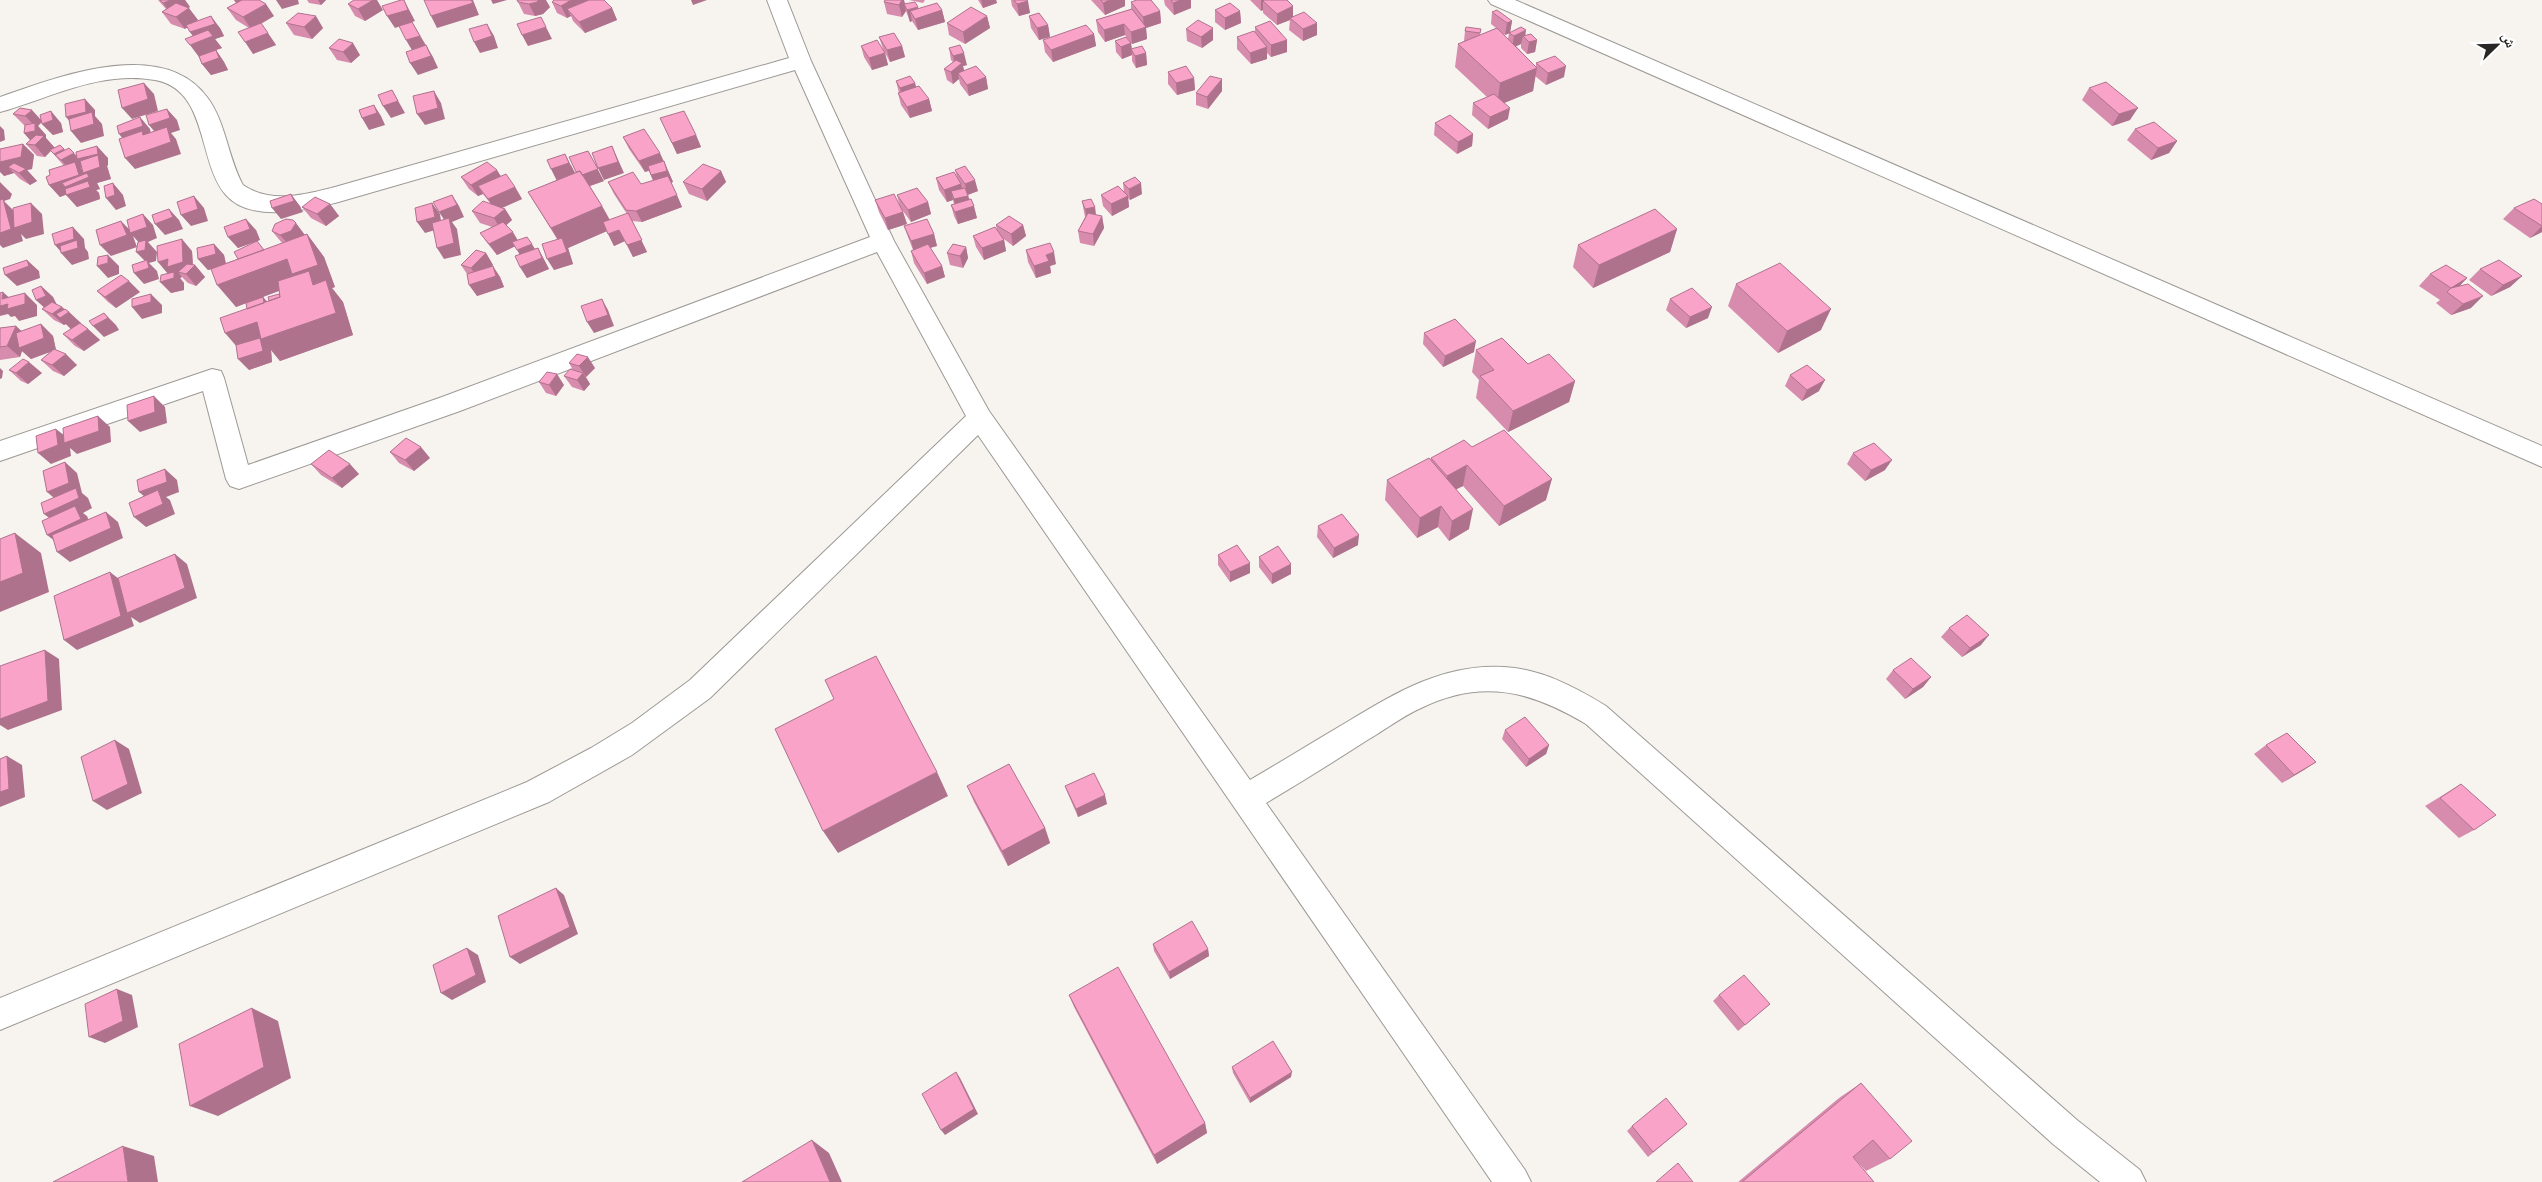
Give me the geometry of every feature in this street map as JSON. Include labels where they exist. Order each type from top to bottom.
[{"type":"street","points":[[777,0],[801,61],[883,241],[980,418],[1513,1182]]},
{"type":"street","points":[[1498,0],[2542,457]]},
{"type":"street","points":[[0,105],[86,77],[117,72],[146,73],[170,77],[188,88],[199,101],[234,190],[242,197],[255,202],[289,204],[335,195],[801,61]]},
{"type":"street","points":[[0,452],[212,378],[239,479],[451,404],[883,241]]},
{"type":"street","points":[[0,1014],[538,792],[583,770],[625,746],[700,689],[980,418]]},
{"type":"street","points":[[1246,799],[1410,698],[1436,686],[1463,679],[1491,677],[1518,680],[1546,687],[1596,715],[2065,1132],[2128,1182]]},
{"type":"building","points":[[160,0],[171,0],[163,3]]},
{"type":"building","points":[[242,0],[259,0],[266,4],[243,17],[227,8]]},
{"type":"building","points":[[354,0],[373,0],[358,9],[348,4]]},
{"type":"building","points":[[404,0],[408,10],[387,16],[382,6]]},
{"type":"building","points":[[424,0],[471,0],[473,3],[431,16]]},
{"type":"building","points":[[517,0],[539,0],[529,4],[518,2]]},
{"type":"building","points":[[554,0],[571,0],[561,6],[552,2]]},
{"type":"building","points":[[589,0],[604,0],[612,8],[579,22],[567,9]]},
{"type":"building","points":[[885,0],[902,0],[899,5],[884,2]]},
{"type":"building","points":[[1014,0],[1027,0],[1028,1],[1017,4]]},
{"type":"building","points":[[1151,0],[1160,11],[1143,17],[1131,2]]},
{"type":"building","points":[[1264,0],[1287,0],[1293,6],[1277,14]]},
{"type":"building","points":[[915,2],[918,7],[907,10],[904,4]]},
{"type":"building","points":[[176,3],[189,8],[176,17],[162,12]]},
{"type":"building","points":[[937,3],[942,10],[915,19],[910,11]]},
{"type":"building","points":[[1230,3],[1240,11],[1225,18],[1215,10]]},
{"type":"building","points":[[971,7],[987,16],[963,32],[947,23]]},
{"type":"building","points":[[1132,9],[1146,27],[1131,32],[1124,24],[1104,30],[1096,20]]},
{"type":"building","points":[[1497,10],[1512,21],[1507,23],[1492,12]]},
{"type":"building","points":[[1304,12],[1317,23],[1303,29],[1290,18]]},
{"type":"building","points":[[298,13],[316,16],[304,27],[286,23]]},
{"type":"building","points":[[1039,13],[1048,25],[1037,28],[1029,16]]},
{"type":"building","points":[[211,16],[215,24],[190,32],[186,25]]},
{"type":"building","points":[[541,17],[546,27],[522,35],[517,24]]},
{"type":"building","points":[[1198,20],[1213,28],[1201,37],[1186,29]]},
{"type":"building","points":[[1270,21],[1287,40],[1271,45],[1255,27]]},
{"type":"building","points":[[412,22],[420,36],[406,40],[399,26]]},
{"type":"building","points":[[261,23],[268,33],[245,42],[238,32]]},
{"type":"building","points":[[487,24],[492,36],[474,42],[469,29]]},
{"type":"building","points":[[1086,25],[1094,34],[1051,50],[1043,40]]},
{"type":"building","points":[[1466,27],[1481,29],[1480,33],[1465,31]]},
{"type":"building","points":[[1521,27],[1526,30],[1514,36],[1509,33]]},
{"type":"building","points":[[1497,28],[1537,68],[1500,83],[1458,44]]},
{"type":"building","points":[[208,30],[213,36],[190,45],[185,39]]},
{"type":"building","points":[[1254,31],[1267,47],[1250,53],[1237,37]]},
{"type":"building","points":[[894,33],[902,46],[887,50],[879,37]]},
{"type":"building","points":[[1531,34],[1537,40],[1529,42],[1523,36]]},
{"type":"building","points":[[1126,37],[1131,43],[1121,47],[1115,41]]},
{"type":"building","points":[[339,39],[353,43],[343,52],[329,48]]},
{"type":"building","points":[[877,40],[885,53],[869,58],[861,46]]},
{"type":"building","points":[[426,45],[431,56],[410,63],[406,52]]},
{"type":"building","points":[[960,45],[964,53],[953,56],[949,48]]},
{"type":"building","points":[[1142,46],[1146,53],[1135,56],[1131,49]]},
{"type":"building","points":[[216,50],[219,58],[202,64],[199,56]]},
{"type":"building","points":[[1555,56],[1566,66],[1548,73],[1536,63]]},
{"type":"building","points":[[956,60],[962,63],[951,72],[944,69]]},
{"type":"building","points":[[976,66],[986,77],[967,85],[958,73]]},
{"type":"building","points":[[1186,66],[1194,78],[1176,83],[1168,72]]},
{"type":"building","points":[[910,76],[915,83],[900,88],[896,81]]},
{"type":"building","points":[[1210,76],[1222,79],[1207,97],[1196,93]]},
{"type":"building","points":[[2106,82],[2138,108],[2119,114],[2089,88]]},
{"type":"building","points":[[144,83],[148,99],[122,108],[118,90]]},
{"type":"building","points":[[919,86],[929,99],[907,107],[898,93]]},
{"type":"building","points":[[392,90],[398,101],[383,106],[378,95]]},
{"type":"building","points":[[434,91],[438,108],[417,114],[413,96]]},
{"type":"building","points":[[1494,94],[1510,108],[1490,117],[1473,103]]},
{"type":"building","points":[[85,99],[86,112],[66,117],[65,104]]},
{"type":"building","points":[[374,105],[377,113],[362,118],[359,110]]},
{"type":"building","points":[[20,108],[32,110],[25,116],[13,114]]},
{"type":"building","points":[[167,109],[170,118],[149,125],[146,115]]},
{"type":"building","points":[[51,111],[53,120],[42,124],[40,115]]},
{"type":"building","points":[[684,111],[696,135],[672,143],[660,118]]},
{"type":"building","points":[[92,112],[94,124],[71,131],[69,119]]},
{"type":"building","points":[[1450,115],[1473,134],[1458,142],[1435,123]]},
{"type":"building","points":[[140,117],[143,126],[119,134],[117,126]]},
{"type":"building","points":[[2154,122],[2177,141],[2158,148],[2135,129]]},
{"type":"building","points":[[35,123],[35,131],[24,133],[25,125]]},
{"type":"building","points":[[167,127],[171,142],[125,158],[119,139],[142,131],[143,135]]},
{"type":"building","points":[[644,129],[660,153],[639,161],[623,137]]},
{"type":"building","points":[[36,135],[44,136],[35,145],[26,144]]},
{"type":"building","points":[[23,144],[21,157],[0,162],[0,149]]},
{"type":"building","points":[[60,145],[64,149],[54,154],[50,150]]},
{"type":"building","points":[[97,146],[98,154],[77,159],[76,152]]},
{"type":"building","points":[[612,146],[618,162],[598,168],[592,153]]},
{"type":"building","points":[[69,148],[74,153],[61,160],[55,155]]},
{"type":"building","points":[[588,151],[598,169],[582,175],[580,171],[576,172],[569,157]]},
{"type":"building","points":[[565,154],[569,163],[551,169],[547,160]]},
{"type":"building","points":[[98,155],[100,167],[83,173],[80,161]]},
{"type":"building","points":[[664,161],[667,171],[651,175],[648,166]]},
{"type":"building","points":[[75,162],[79,175],[49,185],[46,177],[50,175],[49,170]]},
{"type":"building","points":[[487,162],[497,170],[471,185],[461,177]]},
{"type":"building","points":[[14,163],[26,169],[19,173],[8,167]]},
{"type":"building","points":[[703,164],[721,171],[702,189],[683,182]]},
{"type":"building","points":[[965,166],[975,180],[965,184],[955,170]]},
{"type":"building","points":[[580,171],[602,206],[551,228],[528,192]]},
{"type":"building","points":[[633,172],[641,184],[668,176],[677,195],[636,211],[626,210],[608,182]]},
{"type":"building","points":[[954,172],[961,184],[944,190],[936,178]]},
{"type":"building","points":[[87,173],[89,177],[65,187],[62,183]]},
{"type":"building","points":[[506,174],[515,187],[488,199],[478,186]]},
{"type":"building","points":[[1135,177],[1141,183],[1129,189],[1123,183]]},
{"type":"building","points":[[88,181],[90,187],[66,195],[65,189]]},
{"type":"building","points":[[113,183],[115,195],[106,198],[104,186]]},
{"type":"building","points":[[1118,186],[1128,196],[1111,204],[1101,195]]},
{"type":"building","points":[[917,188],[928,202],[908,210],[897,195]]},
{"type":"building","points":[[965,188],[968,196],[954,199],[951,191]]},
{"type":"building","points":[[291,194],[294,201],[272,208],[270,201]]},
{"type":"building","points":[[894,194],[903,212],[885,218],[875,200]]},
{"type":"building","points":[[452,195],[457,205],[439,212],[433,202]]},
{"type":"building","points":[[194,196],[198,209],[181,215],[177,202]]},
{"type":"building","points":[[315,197],[330,204],[317,214],[302,207]]},
{"type":"building","points":[[3,199],[11,229],[0,233],[0,200]]},
{"type":"building","points":[[971,199],[974,206],[955,212],[951,205]]},
{"type":"building","points":[[1091,199],[1095,207],[1085,209],[1082,201]]},
{"type":"building","points":[[2534,199],[2542,204],[2542,226],[2514,208]]},
{"type":"building","points":[[483,201],[505,209],[494,218],[472,211]]},
{"type":"building","points":[[31,203],[32,222],[14,228],[13,208]]},
{"type":"building","points":[[432,203],[435,217],[417,222],[415,208]]},
{"type":"building","points":[[169,209],[173,217],[155,224],[152,215]]},
{"type":"building","points":[[1655,209],[1677,229],[1599,265],[1578,245]]},
{"type":"building","points":[[628,213],[642,240],[627,245],[619,230],[608,234],[603,222]]},
{"type":"building","points":[[1088,213],[1102,216],[1093,234],[1078,231]]},
{"type":"building","points":[[143,214],[147,227],[130,233],[127,220]]},
{"type":"building","points":[[1009,216],[1023,225],[1011,234],[996,225]]},
{"type":"building","points":[[449,218],[454,243],[437,248],[432,223]]},
{"type":"building","points":[[246,219],[250,229],[228,237],[224,227]]},
{"type":"building","points":[[286,219],[293,220],[296,223],[291,231],[280,235],[272,231],[275,224]]},
{"type":"building","points":[[927,219],[934,234],[911,241],[904,226]]},
{"type":"building","points":[[121,221],[127,235],[100,245],[96,230]]},
{"type":"building","points":[[503,222],[513,232],[489,244],[480,233]]},
{"type":"building","points":[[73,227],[74,239],[55,245],[52,234]]},
{"type":"building","points":[[995,227],[1004,240],[982,248],[973,236]]},
{"type":"building","points":[[307,234],[318,265],[292,274],[287,259],[217,285],[211,269]]},
{"type":"building","points":[[527,237],[532,244],[517,250],[512,242]]},
{"type":"building","points":[[562,238],[567,252],[547,259],[542,244]]},
{"type":"building","points":[[182,239],[183,262],[167,267],[168,259],[158,262],[157,246]]},
{"type":"building","points":[[77,240],[78,248],[61,253],[60,246]]},
{"type":"building","points":[[146,240],[145,250],[136,252],[138,242]]},
{"type":"building","points":[[257,241],[264,250],[238,259],[234,252]]},
{"type":"building","points":[[1050,243],[1054,252],[1046,255],[1049,261],[1034,266],[1026,250]]},
{"type":"building","points":[[214,244],[216,254],[198,259],[197,248]]},
{"type":"building","points":[[928,244],[942,266],[924,273],[911,251]]},
{"type":"building","points":[[953,244],[966,247],[960,256],[947,253]]},
{"type":"building","points":[[538,248],[542,258],[520,267],[515,256]]},
{"type":"building","points":[[476,250],[486,253],[471,268],[461,265]]},
{"type":"building","points":[[108,255],[108,263],[97,266],[98,257]]},
{"type":"building","points":[[27,260],[29,266],[5,275],[3,268]]},
{"type":"building","points":[[147,260],[149,268],[134,273],[132,265]]},
{"type":"building","points":[[2499,260],[2522,276],[2503,285],[2480,269]]},
{"type":"building","points":[[1780,263],[1831,309],[1787,331],[1736,284]]},
{"type":"building","points":[[187,264],[195,265],[186,274],[178,272]]},
{"type":"building","points":[[2446,265],[2467,278],[2451,288],[2430,274]]},
{"type":"building","points":[[493,266],[496,276],[469,285],[467,274]]},
{"type":"building","points":[[309,271],[313,285],[326,280],[336,313],[261,339],[257,322],[225,333],[220,318],[280,297],[278,281]]},
{"type":"building","points":[[174,272],[174,278],[160,282],[161,275]]},
{"type":"building","points":[[121,275],[129,281],[105,297],[97,291]]},
{"type":"building","points":[[2468,284],[2483,296],[2463,304],[2447,292],[2451,288]]},
{"type":"building","points":[[41,286],[46,296],[36,300],[32,290]]},
{"type":"building","points":[[1692,288],[1712,307],[1690,317],[1670,299]]},
{"type":"building","points":[[3,292],[2,299],[25,293],[25,304],[7,309],[8,304],[0,306],[0,293]]},
{"type":"building","points":[[151,294],[151,302],[132,307],[132,299]]},
{"type":"building","points":[[279,294],[280,297],[269,301],[268,297]]},
{"type":"building","points":[[263,297],[264,303],[247,309],[246,303]]},
{"type":"building","points":[[602,299],[608,315],[587,322],[581,306]]},
{"type":"building","points":[[52,302],[62,307],[52,314],[42,309]]},
{"type":"building","points":[[65,309],[69,312],[60,318],[56,314]]},
{"type":"building","points":[[104,313],[108,318],[93,326],[89,321]]},
{"type":"building","points":[[1455,319],[1476,341],[1445,356],[1424,333]]},
{"type":"building","points":[[80,323],[88,329],[72,340],[63,334]]},
{"type":"building","points":[[41,324],[44,338],[19,348],[16,333]]},
{"type":"building","points":[[16,326],[7,346],[0,347],[0,328]]},
{"type":"building","points":[[260,338],[263,351],[238,359],[236,345]]},
{"type":"building","points":[[1502,338],[1528,364],[1549,354],[1575,381],[1513,411],[1480,376],[1494,370],[1476,350]]},
{"type":"building","points":[[54,349],[66,354],[52,365],[41,360]]},
{"type":"building","points":[[577,354],[588,357],[579,366],[569,363]]},
{"type":"building","points":[[23,359],[29,362],[16,373],[9,370]]},
{"type":"building","points":[[1807,365],[1825,380],[1807,390],[1790,375]]},
{"type":"building","points":[[570,369],[583,373],[577,380],[564,376]]},
{"type":"building","points":[[547,372],[557,374],[549,385],[539,382]]},
{"type":"building","points":[[154,396],[155,412],[128,421],[127,405]]},
{"type":"building","points":[[98,416],[99,431],[64,443],[63,428]]},
{"type":"building","points":[[56,429],[58,445],[38,453],[36,436]]},
{"type":"building","points":[[1504,430],[1552,479],[1504,506],[1467,465],[1447,476],[1431,458],[1464,440],[1472,447]]},
{"type":"building","points":[[406,438],[421,447],[405,460],[390,452]]},
{"type":"building","points":[[1874,443],[1892,460],[1871,470],[1853,453]]},
{"type":"building","points":[[329,450],[350,464],[332,478],[311,464]]},
{"type":"building","points":[[1429,458],[1473,509],[1452,521],[1441,506],[1420,518],[1387,480]]},
{"type":"building","points":[[65,462],[69,483],[47,492],[43,471]]},
{"type":"building","points":[[165,469],[167,482],[139,492],[137,480]]},
{"type":"building","points":[[76,488],[79,498],[44,514],[41,503]]},
{"type":"building","points":[[158,490],[163,504],[134,517],[129,503]]},
{"type":"building","points":[[75,506],[81,519],[47,535],[42,521]]},
{"type":"building","points":[[106,512],[111,528],[57,552],[52,535]]},
{"type":"building","points":[[1342,514],[1359,535],[1334,548],[1318,526]]},
{"type":"building","points":[[15,533],[23,573],[0,582],[0,539]]},
{"type":"building","points":[[1237,545],[1250,563],[1230,572],[1218,555]]},
{"type":"building","points":[[1278,546],[1291,564],[1272,574],[1259,557]]},
{"type":"building","points":[[175,554],[185,588],[127,613],[118,578]]},
{"type":"building","points":[[110,572],[121,616],[64,640],[54,596]]},
{"type":"building","points":[[1967,615],[1989,635],[1970,648],[1949,628]]},
{"type":"building","points":[[45,650],[48,701],[0,719],[0,666]]},
{"type":"building","points":[[876,656],[937,772],[823,831],[775,729],[834,699],[825,680]]},
{"type":"building","points":[[1911,658],[1931,677],[1913,689],[1893,670]]},
{"type":"building","points":[[1525,717],[1549,745],[1529,759],[1505,730]]},
{"type":"building","points":[[2287,733],[2316,762],[2294,775],[2266,745]]},
{"type":"building","points":[[115,740],[128,784],[93,801],[81,757]]},
{"type":"building","points":[[7,756],[9,789],[0,792],[0,759]]},
{"type":"building","points":[[1009,764],[1045,828],[1002,851],[967,786]]},
{"type":"building","points":[[1094,773],[1105,795],[1076,809],[1065,786]]},
{"type":"building","points":[[2461,784],[2496,815],[2474,830],[2440,798]]},
{"type":"building","points":[[556,888],[570,927],[510,957],[498,916]]},
{"type":"building","points":[[1192,921],[1208,949],[1169,972],[1153,944]]},
{"type":"building","points":[[467,948],[476,975],[441,993],[433,965]]},
{"type":"building","points":[[1118,967],[1205,1123],[1154,1155],[1069,995]]},
{"type":"building","points":[[1744,975],[1770,1004],[1745,1025],[1719,995]]},
{"type":"building","points":[[117,989],[123,1021],[89,1037],[85,1004]]},
{"type":"building","points":[[252,1008],[264,1067],[190,1106],[179,1044]]},
{"type":"building","points":[[1273,1041],[1292,1072],[1250,1098],[1232,1067]]},
{"type":"building","points":[[956,1072],[974,1109],[941,1130],[922,1094]]},
{"type":"building","points":[[1861,1083],[1912,1141],[1890,1159],[1873,1140],[1853,1157],[1874,1182],[1742,1182]]},
{"type":"building","points":[[1666,1098],[1687,1124],[1653,1152],[1632,1126]]},
{"type":"building","points":[[812,1140],[830,1182],[742,1182]]},
{"type":"building","points":[[123,1146],[128,1182],[53,1182]]},
{"type":"building","points":[[1678,1163],[1693,1182],[1656,1182]]}]
